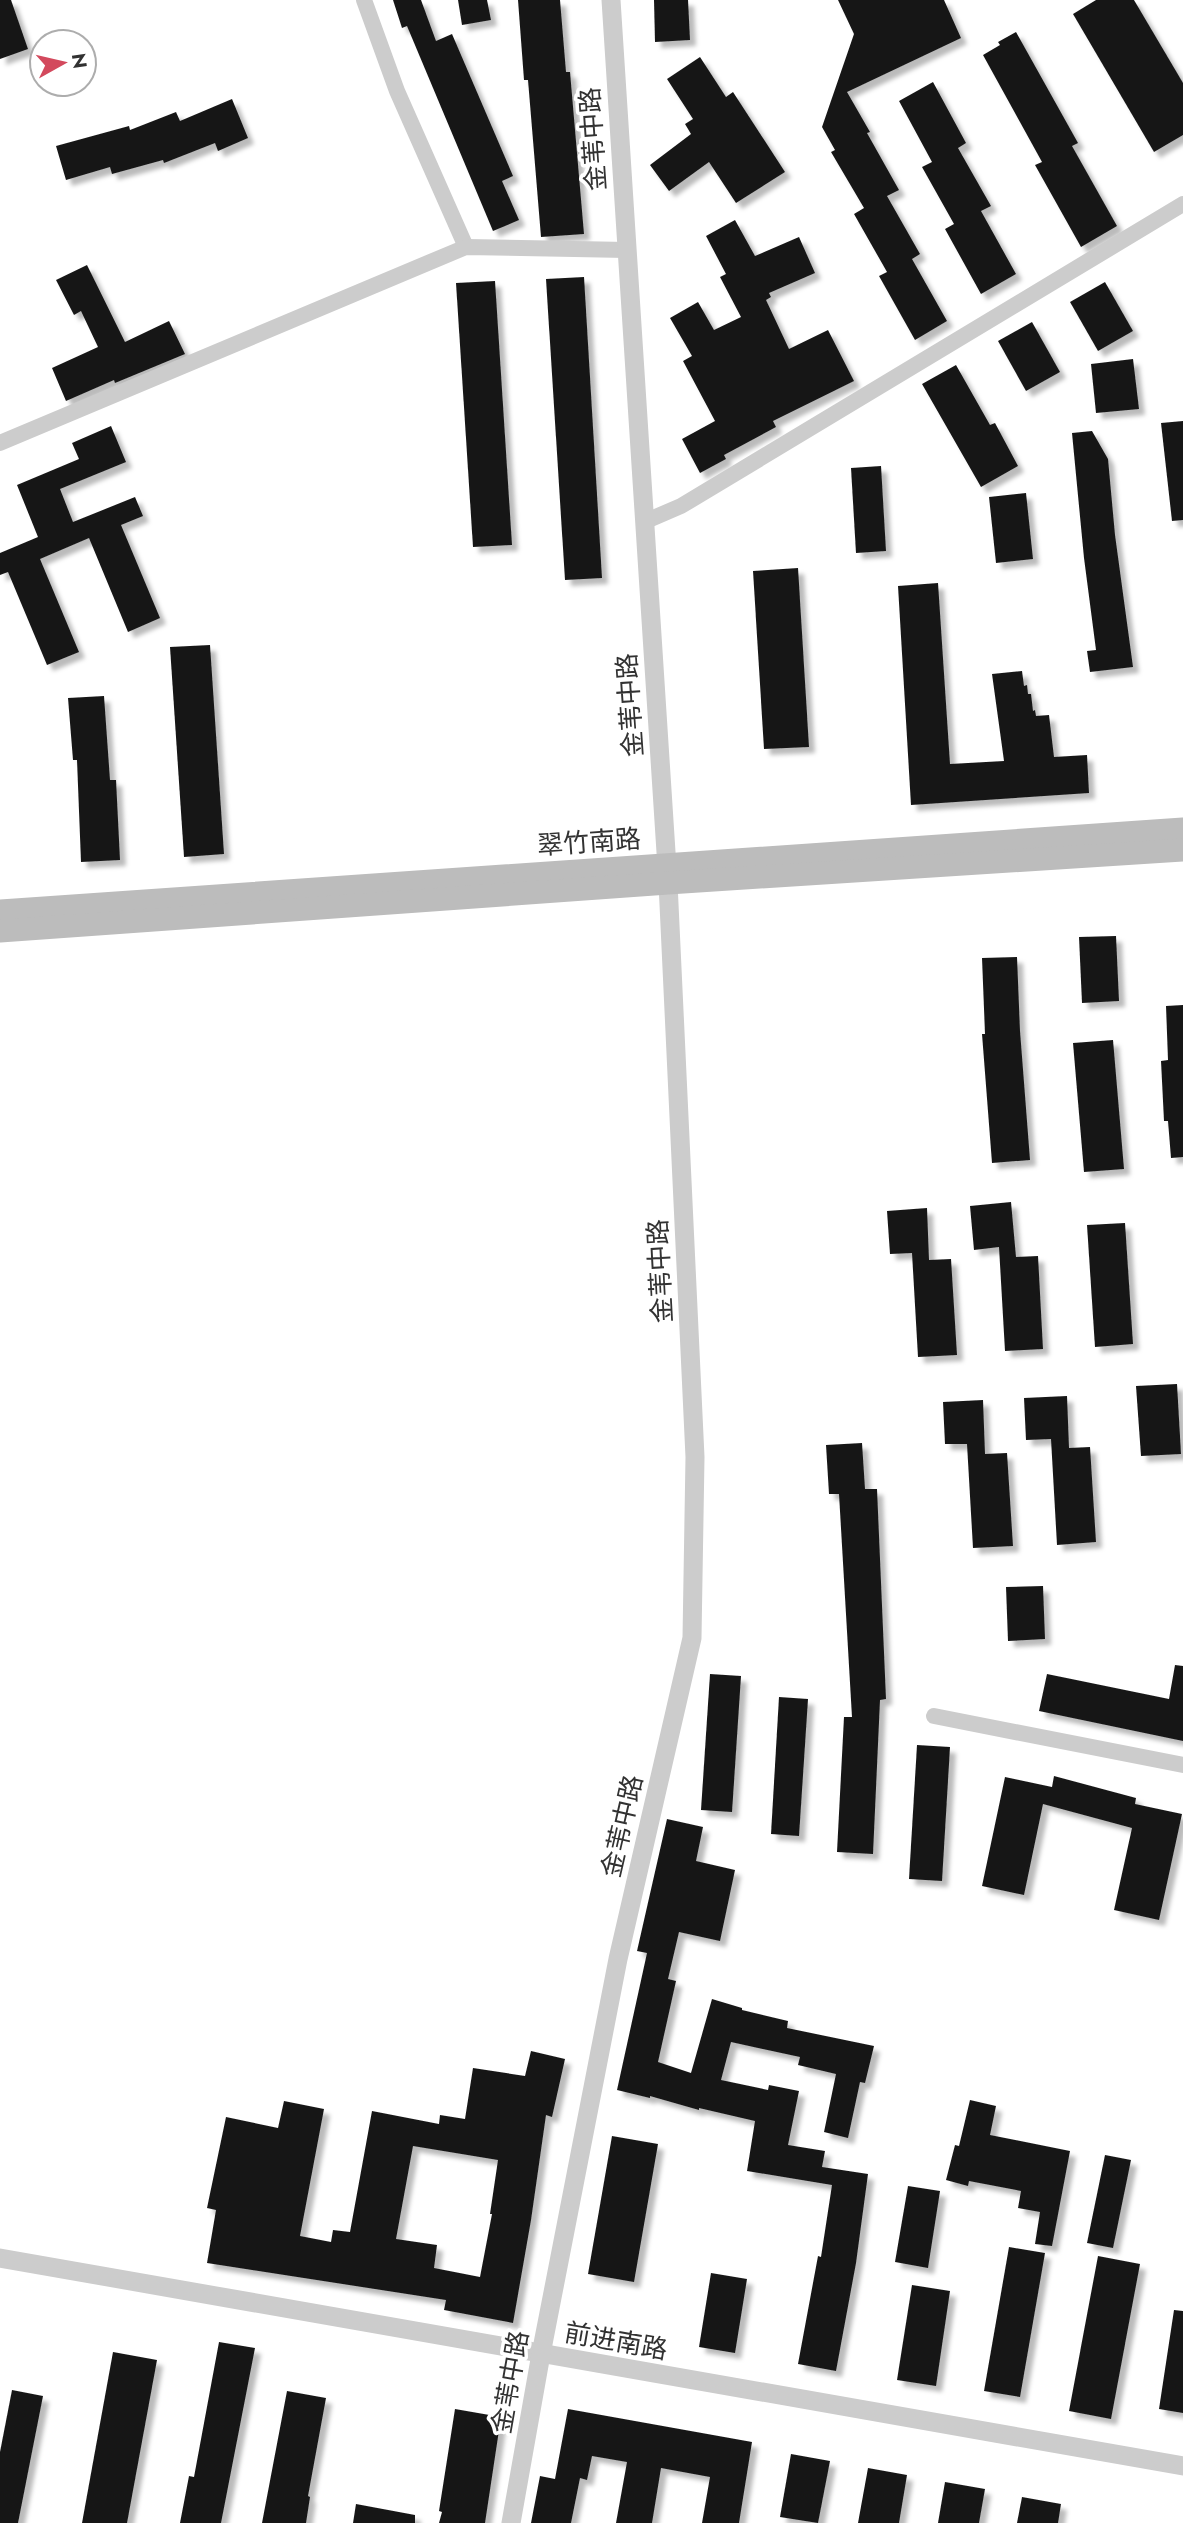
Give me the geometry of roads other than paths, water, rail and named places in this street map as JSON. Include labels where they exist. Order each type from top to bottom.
[{"type":"main road","name":"翠竹南路","points":[[0,931],[1183,830]]},
{"type":"main road","name":"翠竹南路","points":[[0,911],[667,874],[1183,850]]},
{"type":"street","points":[[364,0],[397,90],[466,247]]},
{"type":"street","name":"金苇中路","points":[[511,2523],[618,1959],[692,1638],[695,1457],[667,874],[611,0]]},
{"type":"street","points":[[644,522],[681,506],[1183,204]]},
{"type":"street","points":[[0,443],[466,247],[627,250]]},
{"type":"street","points":[[934,1716],[1183,1765]]},
{"type":"street","name":"前进南路","points":[[0,2258],[1183,2466]]}]
